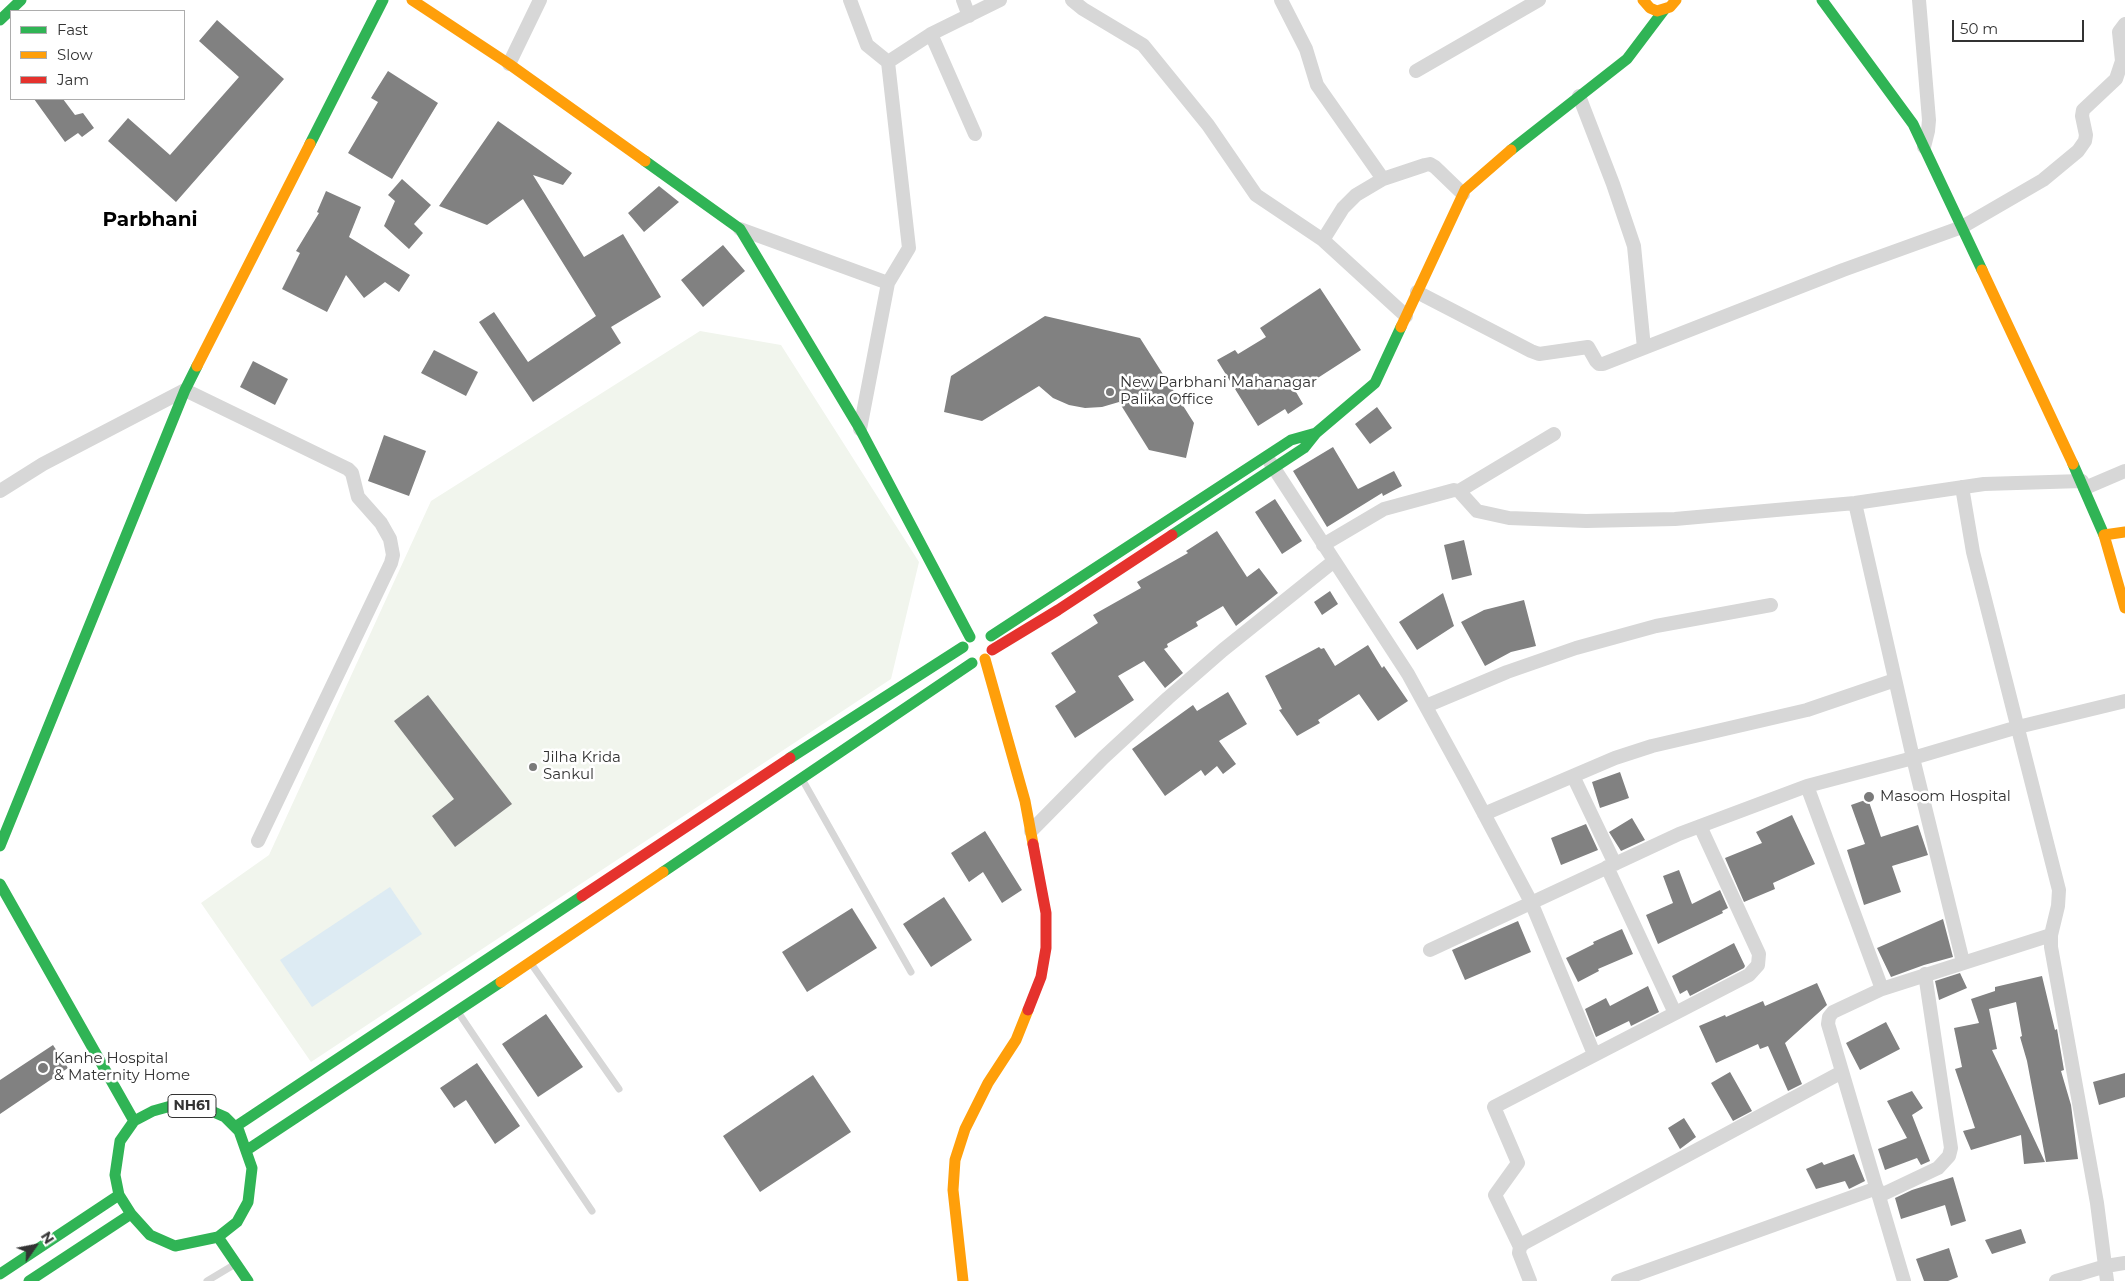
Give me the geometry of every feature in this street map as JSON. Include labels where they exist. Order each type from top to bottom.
[{"type":"main road","points":[[10,10],[21,0]]},
{"type":"main road","points":[[0,846],[185,390],[383,0]]},
{"type":"main road","points":[[412,0],[509,64],[740,229],[860,429],[970,637]]},
{"type":"main road","points":[[1643,0],[1650,8],[1664,10]]},
{"type":"main road","points":[[247,1150],[458,1011],[508,962],[530,962],[972,663],[989,655],[1304,448],[1316,433],[1375,383],[1465,190],[1522,140],[1627,59],[1664,10],[1670,7],[1676,0]]},
{"type":"main road","points":[[1822,0],[1913,124],[2084,485],[2104,535],[2125,608]]},
{"type":"main road","points":[[0,20],[10,10]]},
{"type":"main road","points":[[987,638],[1265,456],[1291,440],[1316,433]]},
{"type":"main road","points":[[2104,535],[2125,532]]},
{"type":"main road","points":[[235,1128],[508,962],[769,771],[963,647],[970,637],[978,635],[987,638]]},
{"type":"main road","points":[[962,1281],[953,1190],[955,1160],[965,1129],[988,1083],[1016,1040],[1041,977],[1046,948],[1046,914],[1031,831],[989,655],[987,638]]},
{"type":"main road","points":[[963,647],[966,658],[972,663]]},
{"type":"main road","points":[[0,884],[134,1121]]},
{"type":"main road","name":"NH61","points":[[178,1104],[200,1106],[225,1117],[239,1132],[252,1168],[248,1202],[237,1222],[218,1237],[175,1246],[150,1235],[131,1214],[119,1195],[115,1175],[120,1141],[134,1121],[153,1111],[178,1104]]},
{"type":"main road","points":[[0,1274],[119,1195]]},
{"type":"main road","points":[[29,1281],[131,1214]]},
{"type":"main road","points":[[218,1237],[248,1281]]},
{"type":"street","points":[[509,64],[540,0]]},
{"type":"street","points":[[850,0],[867,45],[888,62],[909,248],[888,283],[860,429]]},
{"type":"street","points":[[963,0],[969,16]]},
{"type":"street","points":[[888,62],[931,34],[1000,0]]},
{"type":"street","points":[[1072,0],[1082,9],[1143,45],[1208,125],[1256,195],[1323,240],[1406,316]]},
{"type":"street","points":[[1281,0],[1306,49],[1317,85],[1383,179]]},
{"type":"street","points":[[1416,71],[1519,5],[1539,0]]},
{"type":"street","points":[[1919,0],[1929,120],[1924,147]]},
{"type":"street","points":[[1417,292],[1539,354],[1588,347],[1596,361],[1599,364],[1603,364],[1843,270],[1962,227],[2043,180],[2078,151],[2085,141],[2083,110],[2121,83],[2122,61],[2119,32],[2125,24]]},
{"type":"street","points":[[931,34],[975,134]]},
{"type":"street","points":[[1579,96],[1613,184],[1634,246],[1644,348]]},
{"type":"street","points":[[1323,240],[1349,200],[1383,179],[1430,164],[1463,194]]},
{"type":"street","points":[[740,229],[888,283]]},
{"type":"street","points":[[0,491],[43,464],[185,390],[348,469],[352,473],[358,497],[381,523],[392,547],[391,563],[258,841]]},
{"type":"street","points":[[1323,545],[1384,509],[1459,490],[1554,434]]},
{"type":"street","points":[[1265,456],[1408,674],[1426,706],[1531,902],[1594,1054]]},
{"type":"street","points":[[1459,490],[1477,511],[1509,518],[1586,521],[1675,519],[1855,503],[1984,484],[2084,485],[2125,471]]},
{"type":"street","points":[[1962,487],[1973,552],[2059,890],[2058,906],[2051,935],[2107,1281]]},
{"type":"street","points":[[1855,503],[1913,758],[1963,962]]},
{"type":"street","points":[[1031,831],[1103,758],[1168,698],[1231,644],[1334,561]]},
{"type":"street","points":[[1426,706],[1508,672],[1576,648],[1656,626],[1771,605]]},
{"type":"street","points":[[1484,814],[1615,758],[1652,746],[1807,710],[1895,680]]},
{"type":"street","points":[[1430,950],[1611,865],[1700,826],[1807,786],[1913,758],[2018,727],[2125,702]]},
{"type":"street","points":[[1574,776],[1675,1013]]},
{"type":"street","points":[[1807,786],[1882,989]]},
{"type":"street","points":[[1530,1281],[1519,1253],[1520,1247],[1495,1195],[1518,1163],[1494,1107],[1750,975],[1758,965],[1759,954],[1700,826]]},
{"type":"street","points":[[1904,1281],[1828,1024],[1829,1017],[1833,1012],[1882,989],[2051,935]]},
{"type":"street","points":[[1618,1281],[1878,1192],[1938,1168],[1948,1156],[1951,1148],[1925,974]]},
{"type":"street","points":[[1520,1247],[1524,1243],[1842,1072]]},
{"type":"street","points":[[2056,1281],[2106,1266],[2125,1263]]},
{"type":"lane","points":[[802,778],[911,972]]},
{"type":"lane","points":[[530,962],[619,1089]]},
{"type":"lane","points":[[458,1011],[592,1211]]},
{"type":"lane","points":[[207,1281],[236,1263]]},
{"type":"shaded area","name":"Jilha Krida Sankul","points":[[700,331],[781,345],[919,562],[891,679],[311,1062],[201,903],[269,855],[431,501]]},
{"type":"shaded area","points":[[390,887],[422,934],[312,1007],[280,960]]},
{"type":"building","points":[[217,20],[284,79],[176,202],[108,141],[128,118],[170,155],[239,77],[199,41]]},
{"type":"building","points":[[388,71],[438,103],[392,179],[348,153],[378,102],[371,98]]},
{"type":"building","points":[[35,100],[64,100],[75,115],[83,113],[94,128],[82,137],[78,133],[65,142]]},
{"type":"building","points":[[498,121],[572,173],[563,185],[533,175],[584,257],[623,234],[661,297],[611,327],[621,343],[533,402],[479,322],[494,312],[528,362],[596,316],[523,199],[487,225],[439,206]]},
{"type":"building","points":[[402,179],[431,205],[414,224],[423,233],[409,249],[384,226],[395,201],[388,195]]},
{"type":"building","points":[[659,186],[679,202],[644,232],[628,213]]},
{"type":"building","points":[[326,191],[361,207],[349,237],[410,275],[399,292],[385,282],[364,298],[346,275],[327,312],[282,289],[300,253],[296,251],[319,213],[317,212]]},
{"type":"building","points":[[723,245],[745,271],[703,307],[681,280]]},
{"type":"building","points":[[1320,288],[1361,350],[1296,392],[1303,404],[1288,414],[1285,409],[1258,426],[1217,360],[1235,350],[1238,354],[1266,337],[1260,328]]},
{"type":"building","name":"New Parbhani Mahanagar Palika Office","points":[[1045,316],[1140,338],[1194,423],[1186,458],[1149,450],[1119,402],[1102,407],[1085,408],[1069,405],[1053,398],[1039,386],[982,421],[944,412],[951,376]]},
{"type":"building","points":[[434,350],[478,372],[466,396],[421,373]]},
{"type":"building","points":[[253,361],[288,379],[275,405],[240,387]]},
{"type":"building","points":[[1377,407],[1392,428],[1370,444],[1355,424]]},
{"type":"building","points":[[384,435],[426,451],[409,496],[368,481]]},
{"type":"building","points":[[1333,447],[1358,489],[1394,471],[1402,486],[1383,496],[1382,493],[1327,527],[1293,471]]},
{"type":"building","points":[[1275,499],[1302,541],[1282,554],[1255,512]]},
{"type":"building","points":[[1217,531],[1247,577],[1259,568],[1278,593],[1236,626],[1223,606],[1196,622],[1198,626],[1167,644],[1168,647],[1164,649],[1183,673],[1165,688],[1144,661],[1118,676],[1134,700],[1075,738],[1055,706],[1076,692],[1051,653],[1098,623],[1093,615],[1141,588],[1137,582],[1188,553],[1186,551]]},
{"type":"building","points":[[1464,540],[1472,575],[1452,580],[1444,545]]},
{"type":"building","points":[[1330,591],[1338,604],[1322,615],[1314,602]]},
{"type":"building","points":[[1443,593],[1454,626],[1417,650],[1399,622]]},
{"type":"building","points":[[1524,600],[1536,646],[1511,652],[1485,666],[1461,622],[1484,610]]},
{"type":"building","points":[[1368,645],[1382,668],[1384,666],[1408,701],[1378,721],[1359,694],[1318,720],[1320,723],[1297,736],[1279,710],[1282,709],[1265,676],[1319,647],[1321,649],[1324,648],[1335,666]]},
{"type":"building","points":[[1228,692],[1247,724],[1219,741],[1236,764],[1223,774],[1217,766],[1205,776],[1201,770],[1165,796],[1132,749],[1193,705],[1197,711]]},
{"type":"building","points":[[428,695],[512,804],[455,847],[432,816],[454,799],[394,721]]},
{"type":"building","points":[[1620,772],[1629,798],[1600,808],[1592,782]]},
{"type":"building","points":[[1868,799],[1881,837],[1918,825],[1928,855],[1892,866],[1901,892],[1864,905],[1847,850],[1865,844],[1851,805]]},
{"type":"building","points":[[1792,815],[1815,864],[1773,883],[1775,889],[1744,902],[1725,858],[1762,843],[1756,832]]},
{"type":"building","points":[[1632,818],[1645,840],[1621,851],[1609,832]]},
{"type":"building","points":[[1586,824],[1598,850],[1561,865],[1551,838]]},
{"type":"building","points":[[985,831],[1022,890],[1002,903],[983,872],[969,882],[951,853]]},
{"type":"building","points":[[1679,870],[1692,904],[1720,890],[1728,908],[1722,911],[1723,913],[1658,944],[1646,915],[1673,903],[1663,876]]},
{"type":"building","points":[[944,897],[972,940],[931,967],[903,924]]},
{"type":"building","points":[[852,908],[877,948],[807,992],[782,952]]},
{"type":"building","points":[[1943,919],[1953,957],[1891,977],[1877,948]]},
{"type":"building","points":[[1518,921],[1531,952],[1465,980],[1452,950]]},
{"type":"building","points":[[1622,929],[1633,954],[1598,969],[1599,971],[1578,982],[1566,958],[1594,944],[1593,942]]},
{"type":"building","points":[[1734,943],[1745,966],[1744,968],[1690,996],[1687,990],[1680,994],[1672,976]]},
{"type":"building","points":[[1960,973],[1967,988],[1939,1000],[1935,981]]},
{"type":"building","points":[[2042,976],[2055,1030],[2057,1029],[2064,1070],[2061,1071],[2071,1105],[2078,1159],[2046,1162],[2027,1061],[2020,1037],[2022,1036],[2016,1002],[1989,1009],[1997,1049],[1992,1050],[2045,1162],[2024,1164],[2021,1135],[1971,1150],[1963,1131],[1975,1128],[1955,1069],[1962,1067],[1954,1028],[1979,1023],[1971,999],[1995,991],[1995,987]]},
{"type":"building","points":[[1817,983],[1827,1005],[1785,1043],[1802,1084],[1788,1091],[1768,1046],[1760,1049],[1758,1044],[1716,1063],[1699,1026],[1763,1001],[1765,1006]]},
{"type":"building","points":[[1648,986],[1659,1012],[1631,1026],[1629,1021],[1596,1037],[1585,1009],[1606,998],[1610,1006]]},
{"type":"building","points":[[546,1014],[583,1067],[538,1097],[502,1044]]},
{"type":"building","points":[[1886,1022],[1900,1049],[1860,1070],[1846,1043]]},
{"type":"building","points":[[53,1045],[68,1068],[0,1114],[0,1080]]},
{"type":"building","points":[[477,1063],[520,1126],[495,1144],[466,1100],[454,1108],[440,1088]]},
{"type":"building","points":[[1730,1072],[1752,1111],[1733,1121],[1711,1083]]},
{"type":"building","points":[[2125,1073],[2125,1097],[2099,1105],[2093,1082]]},
{"type":"building","points":[[813,1075],[851,1132],[760,1192],[723,1136]]},
{"type":"building","points":[[1912,1091],[1923,1108],[1912,1115],[1930,1161],[1921,1165],[1917,1158],[1885,1170],[1878,1149],[1907,1138],[1887,1101]]},
{"type":"building","points":[[1684,1118],[1696,1137],[1680,1149],[1668,1128]]},
{"type":"building","points":[[1854,1154],[1865,1181],[1849,1189],[1845,1181],[1816,1189],[1806,1169],[1822,1162],[1824,1165]]},
{"type":"building","points":[[1953,1177],[1966,1221],[1951,1226],[1945,1205],[1901,1219],[1895,1198],[1912,1190]]},
{"type":"building","points":[[2021,1229],[2026,1243],[1992,1254],[1985,1240]]},
{"type":"building","points":[[1949,1248],[1958,1277],[1948,1281],[1924,1281],[1916,1259]]},
{"type":"traffic: fast","points":[[10,10],[21,0]]},
{"type":"traffic: fast","points":[[310,144],[383,0]]},
{"type":"traffic: fast","points":[[1822,0],[1913,124],[1982,270]]},
{"type":"traffic: fast","points":[[0,20],[10,10]]},
{"type":"traffic: fast","points":[[1511,150],[1627,59],[1664,10]]},
{"type":"traffic: fast","points":[[645,161],[740,229],[860,429],[970,637]]},
{"type":"traffic: fast","points":[[1172,535],[1304,448],[1316,433],[1375,383],[1401,327]]},
{"type":"traffic: fast","points":[[0,846],[185,390],[197,366]]},
{"type":"traffic: fast","points":[[991,636],[1291,440],[1316,433]]},
{"type":"traffic: fast","points":[[2073,464],[2104,535]]},
{"type":"traffic: fast","points":[[790,758],[963,647]]},
{"type":"traffic: fast","points":[[663,872],[972,663]]},
{"type":"traffic: fast","points":[[0,884],[134,1121]]},
{"type":"traffic: fast","points":[[235,1127],[582,896]]},
{"type":"traffic: fast","points":[[247,1150],[501,982]]},
{"type":"traffic: fast","points":[[178,1104],[200,1106],[225,1117],[239,1131],[252,1168],[248,1202],[237,1222],[218,1237],[175,1246],[150,1235],[131,1214],[119,1195],[115,1175],[120,1141],[134,1121],[153,1111],[178,1104]]},
{"type":"traffic: fast","points":[[0,1274],[119,1195]]},
{"type":"traffic: fast","points":[[29,1281],[131,1214]]},
{"type":"traffic: fast","points":[[218,1237],[248,1281]]},
{"type":"traffic: slow","points":[[412,0],[509,64],[645,161]]},
{"type":"traffic: slow","points":[[1643,0],[1650,8],[1657,11],[1670,7],[1676,0]]},
{"type":"traffic: slow","points":[[197,366],[310,144]]},
{"type":"traffic: slow","points":[[1401,327],[1465,190],[1511,150]]},
{"type":"traffic: slow","points":[[1982,270],[2073,464]]},
{"type":"traffic: slow","points":[[2125,532],[2104,535],[2125,608]]},
{"type":"traffic: slow","points":[[985,659],[1025,801],[1033,844]]},
{"type":"traffic: slow","points":[[501,982],[663,872]]},
{"type":"traffic: slow","points":[[963,1281],[953,1190],[955,1160],[965,1129],[988,1083],[1016,1040],[1028,1010]]},
{"type":"traffic: jam","points":[[992,650],[1058,610],[1172,535]]},
{"type":"traffic: jam","points":[[582,896],[790,758]]},
{"type":"traffic: jam","points":[[1028,1010],[1041,977],[1046,948],[1046,913],[1033,844]]},
{"type":"place","name":"New Parbhani Mahanagar Palika Office","points":[[1110,392]]},
{"type":"place","name":"Jilha Krida Sankul","points":[[533,767]]},
{"type":"place","name":"Masoom Hospital","points":[[1869,797]]},
{"type":"place","name":"Kanhe Hospital & Maternity Home","points":[[43,1068]]},
{"type":"district","name":"Parbhani","points":[[150,220]]}]
